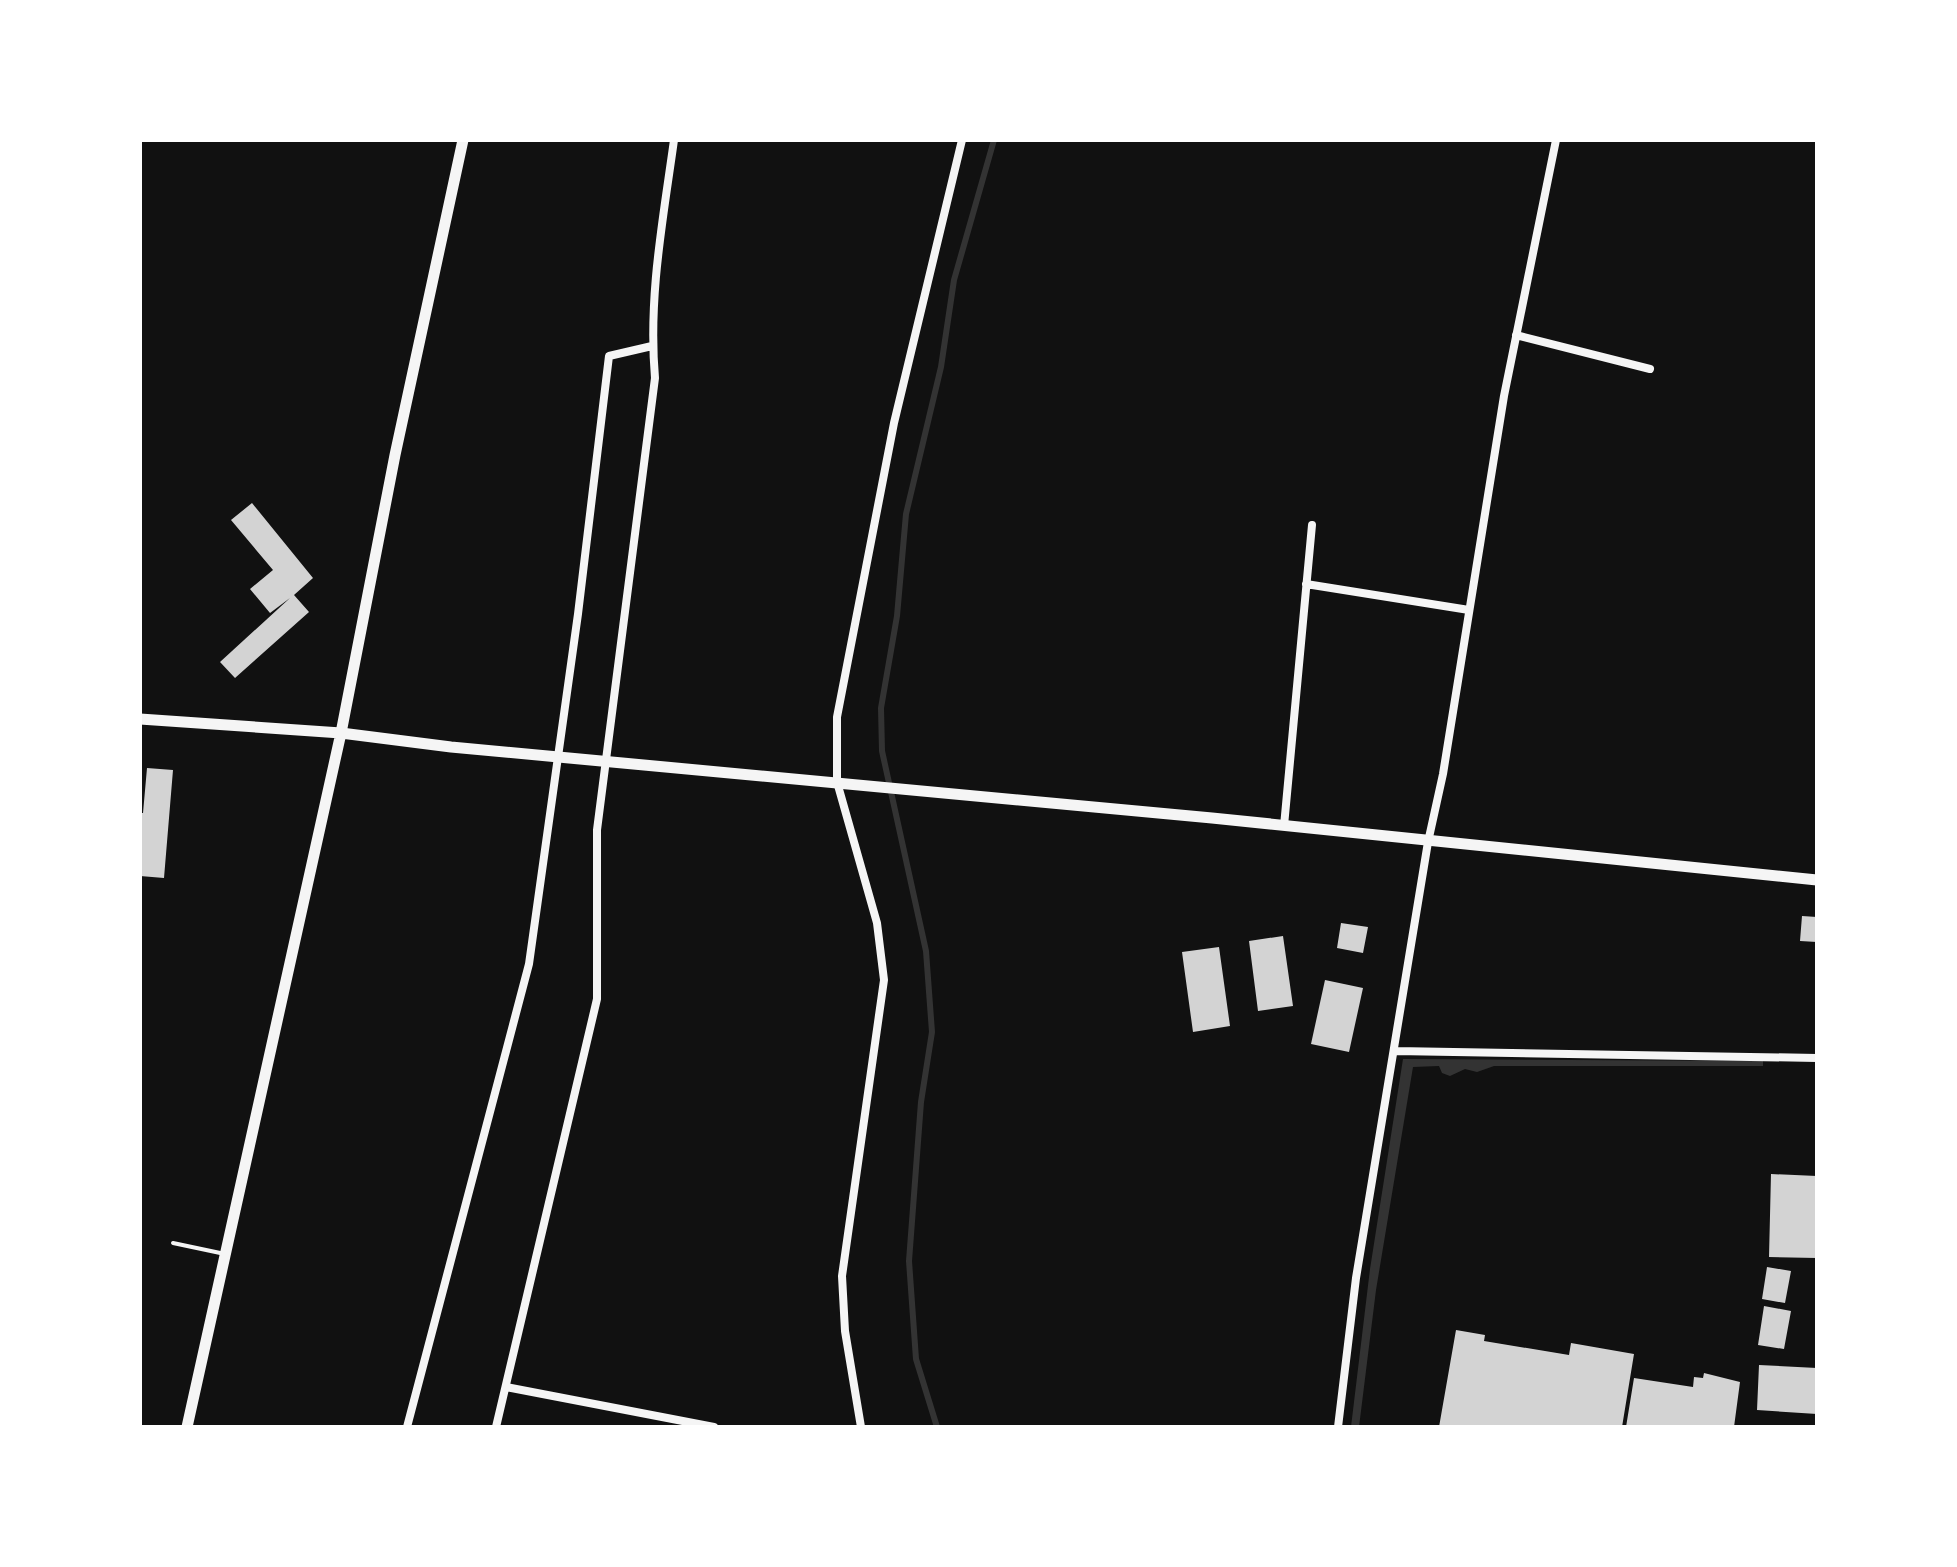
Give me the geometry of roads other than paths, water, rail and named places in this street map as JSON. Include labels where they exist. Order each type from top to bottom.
[{"type":"street","points":[[187,1427],[341,733],[395,455],[463,140]]},
{"type":"street","points":[[496,1427],[597,999],[597,830],[655,378],[652,346],[655,271],[674,140]]},
{"type":"street","points":[[861,1427],[845,1331],[842,1276],[884,971],[877,923],[837,782],[835,748],[842,683],[894,423],[962,140]]},
{"type":"street","points":[[1338,1427],[1356,1278],[1396,1051],[1428,842],[1516,335],[1556,140]]},
{"type":"street","points":[[1516,335],[1650,369]]},
{"type":"street","points":[[407,1427],[529,964],[578,614],[609,356],[652,346]]},
{"type":"street","points":[[1284,826],[1312,525]]},
{"type":"street","points":[[1306,584],[1469,610]]},
{"type":"street","points":[[140,719],[341,733],[557,757],[1817,880]]},
{"type":"street","points":[[1396,1051],[1817,1058]]},
{"type":"street","points":[[506,1387],[714,1427]]},
{"type":"lane","points":[[173,1243],[225,1254]]},
{"type":"waterway","points":[[937,1427],[916,1359],[909,1261],[921,1102],[932,1032],[926,951],[882,751],[881,708],[897,616],[906,514],[941,367],[954,280],[994,140]]}]
